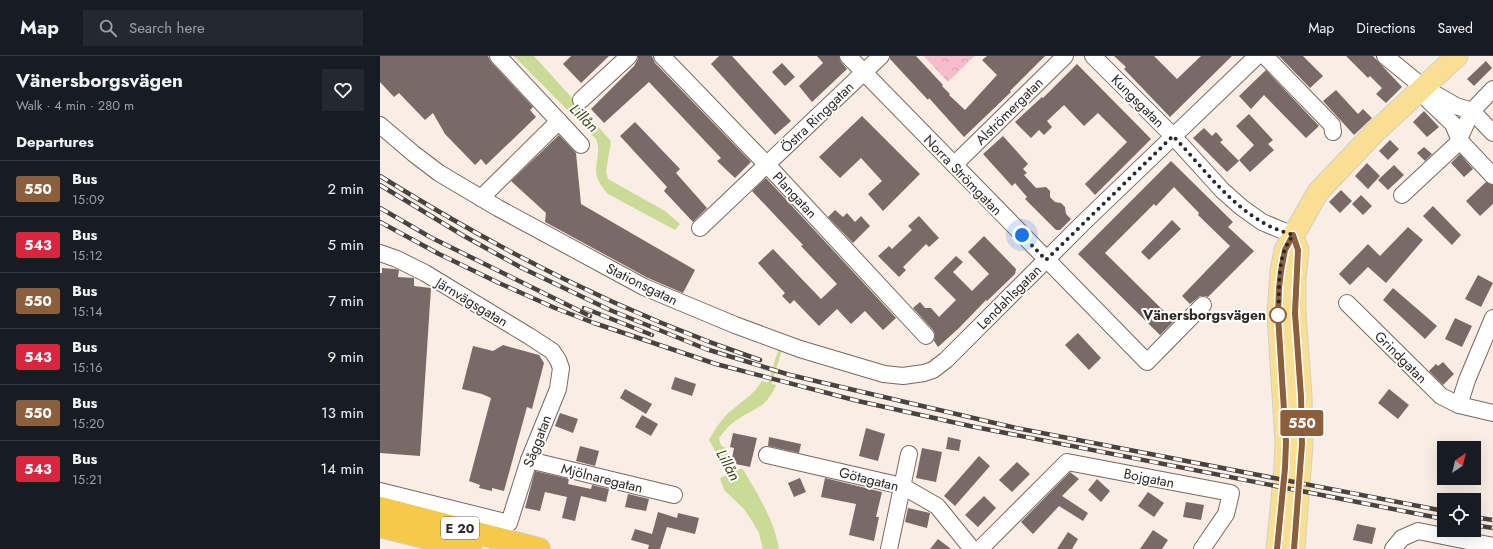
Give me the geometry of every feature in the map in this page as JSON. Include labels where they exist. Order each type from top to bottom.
[{"type":"highway","name":"E 20","points":[[380,508],[539,549]]},
{"type":"highway","name":"E 20","points":[[380,526],[471,549]]},
{"type":"main road","points":[[1277,549],[1286,442],[1278,315],[1279,288],[1285,250],[1318,192],[1375,132],[1457,56]]},
{"type":"main road","points":[[1293,235],[1298,250],[1295,313],[1301,396],[1302,444],[1294,549]]},
{"type":"street","points":[[498,56],[581,145]]},
{"type":"street","points":[[581,100],[629,56]]},
{"type":"street","name":"Plangatan","points":[[662,56],[767,165],[926,336]]},
{"type":"street","name":"Norra Strömgatan","points":[[848,56],[1147,362],[1203,305]]},
{"type":"street","name":"Östra Ringgatan","points":[[700,228],[881,56]]},
{"type":"street","name":"Alströmergatan","points":[[954,165],[1064,56]]},
{"type":"street","name":"Kungsgatan","points":[[1093,56],[1173,136],[1222,190],[1241,207],[1262,222],[1293,235]]},
{"type":"street","name":"Lendahlsgatan","points":[[933,370],[946,360],[1046,260],[1257,56]]},
{"type":"street","points":[[1266,56],[1332,125],[1333,132]]},
{"type":"street","points":[[1385,56],[1423,87],[1456,106],[1472,111],[1493,133]]},
{"type":"street","points":[[1423,87],[1428,100],[1453,124],[1459,140],[1493,176]]},
{"type":"street","points":[[1402,195],[1459,140],[1472,111],[1493,89]]},
{"type":"street","points":[[482,198],[559,121]]},
{"type":"street","name":"Stationsgatan","points":[[380,125],[427,164],[482,198],[553,239],[644,287],[735,325],[800,349],[884,374],[903,376],[933,370]]},
{"type":"street","name":"Järnvägsgatan","points":[[380,253],[397,259],[425,273],[552,351],[558,360]]},
{"type":"street","name":"Grindgatan","points":[[1347,303],[1440,396],[1459,405],[1493,413]]},
{"type":"street","points":[[1459,405],[1467,380],[1493,318]]},
{"type":"street","name":"Såggatan","points":[[380,491],[509,522],[529,460],[558,389],[561,368],[558,360]]},
{"type":"street","points":[[889,549],[909,454]]},
{"type":"street","name":"Götagatan","points":[[767,455],[902,486],[937,506],[972,549]]},
{"type":"street","name":"Mjölnaregatan","points":[[529,460],[674,495]]},
{"type":"street","name":"Bojgatan","points":[[980,549],[1067,462],[1231,494],[1226,514],[1202,549]]},
{"type":"street","points":[[1392,549],[1402,538],[1418,531],[1493,546]]},
{"type":"green space","points":[[924,56],[974,56],[948,82]]},
{"type":"water","points":[[514,56],[534,56],[611,141],[606,171],[608,179],[665,211],[680,224],[675,230],[608,194],[600,184],[596,174],[598,151],[596,139]]},
{"type":"water","points":[[762,381],[776,385],[767,400],[758,408],[741,417],[732,424],[719,438],[721,445],[727,448],[729,465],[724,467],[709,440],[725,416],[752,393]]},
{"type":"water","points":[[742,468],[769,517],[777,538],[779,549],[763,549],[759,533],[752,521],[744,509],[724,490],[720,478]]},
{"type":"building","points":[[380,56],[488,56],[491,62],[533,107],[530,110],[536,117],[486,165],[481,159],[475,165],[445,134],[433,113],[425,120],[399,93],[394,97],[380,82]]},
{"type":"building","points":[[571,56],[609,56],[581,83],[563,64]]},
{"type":"building","points":[[638,56],[652,56],[655,63],[751,162],[735,178],[717,161],[721,158],[649,82],[604,123],[591,109],[634,66]]},
{"type":"building","points":[[719,56],[732,56],[791,121],[775,135],[711,64]]},
{"type":"building","points":[[817,56],[839,56],[841,62],[847,69],[812,102],[799,86],[823,63]]},
{"type":"building","points":[[890,56],[916,56],[943,85],[942,86],[950,94],[949,95],[965,110],[997,75],[982,60],[987,56],[1045,56],[1010,91],[1011,92],[964,137],[929,98],[928,100],[890,59]]},
{"type":"building","points":[[1114,56],[1154,56],[1177,79],[1201,56],[1232,56],[1170,117],[1124,69],[1126,67]]},
{"type":"building","points":[[1279,56],[1303,56],[1323,76],[1310,88]]},
{"type":"building","points":[[1346,56],[1373,56],[1402,87],[1386,103],[1376,94],[1382,88],[1370,76],[1368,78]]},
{"type":"building","points":[[1486,61],[1492,68],[1474,86],[1467,79]]},
{"type":"building","points":[[782,63],[795,77],[785,86],[772,72]]},
{"type":"building","points":[[1077,64],[1151,139],[1095,195],[1085,184],[1127,142],[1098,113],[1084,126],[1064,105],[1047,121],[1052,127],[1044,135],[1039,130],[1031,138],[1015,122],[1042,97],[1043,98]]},
{"type":"building","points":[[1266,70],[1319,126],[1306,138],[1264,95],[1251,109],[1239,96]]},
{"type":"building","points":[[1336,90],[1358,114],[1363,109],[1372,118],[1354,135],[1323,101]]},
{"type":"building","points":[[1424,111],[1439,127],[1427,137],[1413,122]]},
{"type":"building","points":[[1249,114],[1273,140],[1268,144],[1274,150],[1250,172],[1239,160],[1254,145],[1236,126]]},
{"type":"building","points":[[862,116],[920,174],[883,211],[868,194],[882,181],[861,158],[840,178],[819,157]]},
{"type":"building","points":[[635,122],[680,169],[676,173],[707,208],[693,222],[664,191],[667,187],[620,136]]},
{"type":"building","points":[[1204,128],[1212,136],[1216,132],[1223,140],[1220,142],[1239,161],[1227,172],[1193,138]]},
{"type":"building","points":[[559,135],[576,153],[581,204],[695,270],[683,293],[648,278],[545,222],[546,213],[511,181]]},
{"type":"building","points":[[1003,136],[1028,164],[1023,169],[1027,173],[1024,175],[1036,188],[1046,187],[1050,191],[1050,197],[1055,202],[1061,203],[1065,207],[1066,214],[1071,219],[1060,230],[1056,230],[1025,199],[1027,197],[1015,183],[1012,186],[983,154]]},
{"type":"building","points":[[1390,140],[1399,149],[1388,160],[1379,151]]},
{"type":"building","points":[[1424,147],[1432,154],[1425,161],[1417,153]]},
{"type":"building","points":[[1460,154],[1473,169],[1464,177],[1451,163]]},
{"type":"building","points":[[1171,161],[1233,222],[1228,227],[1254,251],[1208,297],[1200,296],[1190,304],[1182,296],[1230,246],[1198,215],[1199,213],[1174,187],[1156,206],[1154,204],[1105,253],[1174,321],[1160,335],[1078,254]]},
{"type":"building","points":[[1367,163],[1380,176],[1368,189],[1355,176]]},
{"type":"building","points":[[1394,165],[1404,175],[1388,190],[1378,180]]},
{"type":"building","points":[[766,178],[896,318],[883,330],[865,311],[851,324],[837,309],[819,326],[794,300],[790,304],[782,296],[785,293],[758,263],[773,249],[821,299],[837,284],[801,246],[803,245],[752,191]]},
{"type":"building","points":[[1486,182],[1493,185],[1493,204],[1480,216],[1466,201]]},
{"type":"building","points":[[1341,190],[1352,201],[1340,213],[1329,202]]},
{"type":"building","points":[[1361,195],[1372,206],[1363,215],[1352,204]]},
{"type":"building","points":[[1433,206],[1461,235],[1452,245],[1423,216]]},
{"type":"building","points":[[835,210],[843,217],[847,213],[855,222],[861,216],[870,226],[853,243],[828,217]]},
{"type":"building","points":[[919,216],[939,238],[929,247],[926,244],[903,267],[906,270],[899,277],[878,256],[889,246],[892,249],[912,230],[908,226]]},
{"type":"building","points":[[1172,220],[1181,229],[1149,260],[1141,252]]},
{"type":"building","points":[[1408,227],[1423,240],[1386,283],[1368,267],[1350,285],[1339,274],[1368,244],[1380,256]]},
{"type":"building","points":[[984,236],[1016,269],[1015,274],[938,347],[934,341],[935,334],[933,330],[913,308],[920,302],[925,308],[931,308],[939,317],[956,300],[934,278],[956,256],[963,262],[953,272],[972,291],[989,274],[968,252]]},
{"type":"building","points":[[382,268],[399,270],[398,277],[414,278],[414,286],[431,288],[420,456],[380,453],[380,273],[382,273]]},
{"type":"building","points":[[1478,275],[1493,283],[1481,307],[1465,299]]},
{"type":"building","points":[[1393,288],[1437,326],[1425,339],[1383,300]]},
{"type":"building","points":[[1455,318],[1472,326],[1462,347],[1445,339]]},
{"type":"building","points":[[1078,333],[1101,358],[1089,370],[1065,345]]},
{"type":"building","points":[[503,345],[539,355],[544,363],[532,409],[527,407],[504,491],[492,488],[492,491],[479,488],[480,485],[469,481],[491,398],[462,389],[473,346],[493,351]]},
{"type":"building","points":[[1443,362],[1454,374],[1443,385],[1429,371],[1436,364],[1438,366]]},
{"type":"building","points":[[675,377],[696,384],[692,396],[671,389]]},
{"type":"building","points":[[625,389],[652,404],[646,414],[620,398]]},
{"type":"building","points":[[1389,389],[1409,405],[1398,419],[1378,403]]},
{"type":"building","points":[[560,413],[578,419],[573,433],[555,426]]},
{"type":"building","points":[[642,415],[658,424],[651,436],[635,427]]},
{"type":"building","points":[[866,428],[885,434],[878,461],[859,456]]},
{"type":"building","points":[[733,433],[757,438],[750,467],[731,463],[734,448],[730,447]]},
{"type":"building","points":[[769,437],[801,444],[799,453],[768,446]]},
{"type":"building","points":[[948,437],[961,440],[959,451],[946,449]]},
{"type":"building","points":[[580,446],[599,451],[595,466],[576,461]]},
{"type":"building","points":[[922,448],[942,452],[936,482],[916,478]]},
{"type":"building","points":[[979,456],[990,466],[955,506],[944,496]]},
{"type":"building","points":[[1017,462],[1030,474],[1012,492],[999,480]]},
{"type":"building","points":[[535,471],[569,479],[568,484],[591,489],[592,485],[609,489],[606,502],[581,496],[575,521],[562,518],[567,497],[545,492],[540,511],[525,508]]},
{"type":"building","points":[[1070,472],[1079,479],[1062,496],[1088,513],[1083,521],[1059,506],[1033,534],[1021,522]]},
{"type":"building","points":[[800,478],[806,492],[794,497],[788,483]]},
{"type":"building","points":[[825,478],[882,492],[876,517],[879,517],[874,541],[849,535],[856,504],[821,497]]},
{"type":"building","points":[[1097,479],[1110,491],[1101,502],[1088,490]]},
{"type":"building","points":[[1148,492],[1164,503],[1154,517],[1138,506]]},
{"type":"building","points":[[628,494],[649,499],[646,511],[625,507]]},
{"type":"building","points":[[984,496],[996,508],[978,527],[965,515]]},
{"type":"building","points":[[1186,502],[1204,505],[1201,520],[1183,517]]},
{"type":"building","points":[[908,508],[930,513],[927,528],[905,522]]},
{"type":"building","points":[[658,512],[677,518],[678,513],[699,518],[695,534],[667,527],[660,549],[648,549],[649,545],[631,540],[635,529],[652,534]]},
{"type":"building","points":[[1357,524],[1376,528],[1372,544],[1353,540]]},
{"type":"building","points":[[1153,530],[1168,540],[1162,549],[1140,549]]},
{"type":"building","points":[[1068,532],[1078,539],[1072,549],[1057,549]]},
{"type":"building","points":[[938,539],[951,549],[930,549]]},
{"type":"waterway","name":"Lillån","points":[[766,386],[770,383],[780,350]]},
{"type":"waterway","name":"Lillån","points":[[725,462],[734,477]]},
{"type":"railway","points":[[380,176],[426,204],[518,255],[612,302],[660,323],[760,360]]},
{"type":"railway","points":[[380,185],[464,236],[522,268],[610,310],[706,349],[790,375],[1016,428],[1437,510]]},
{"type":"railway","points":[[380,208],[430,237],[590,316]]},
{"type":"railway","points":[[380,222],[439,254],[555,308],[594,323],[716,364],[858,401],[970,426],[1437,518]]},
{"type":"railway","points":[[584,308],[652,335]]},
{"type":"railway","points":[[1481,518],[1493,520]]},
{"type":"railway","points":[[1481,526],[1493,528]]},
{"type":"bus line","name":"550","points":[[1277,549],[1286,442],[1278,315],[1279,288],[1285,250],[1293,235],[1298,250],[1295,278],[1295,313],[1301,396],[1302,444],[1301,474],[1294,549]]},
{"type":"place","name":"Vänersborgsvägen","points":[[1278,315]]},
{"type":"route","points":[[1022,235],[1046,260],[1173,136],[1222,190],[1241,207],[1262,222],[1293,235],[1285,250],[1283,259],[1278,315]]}]
